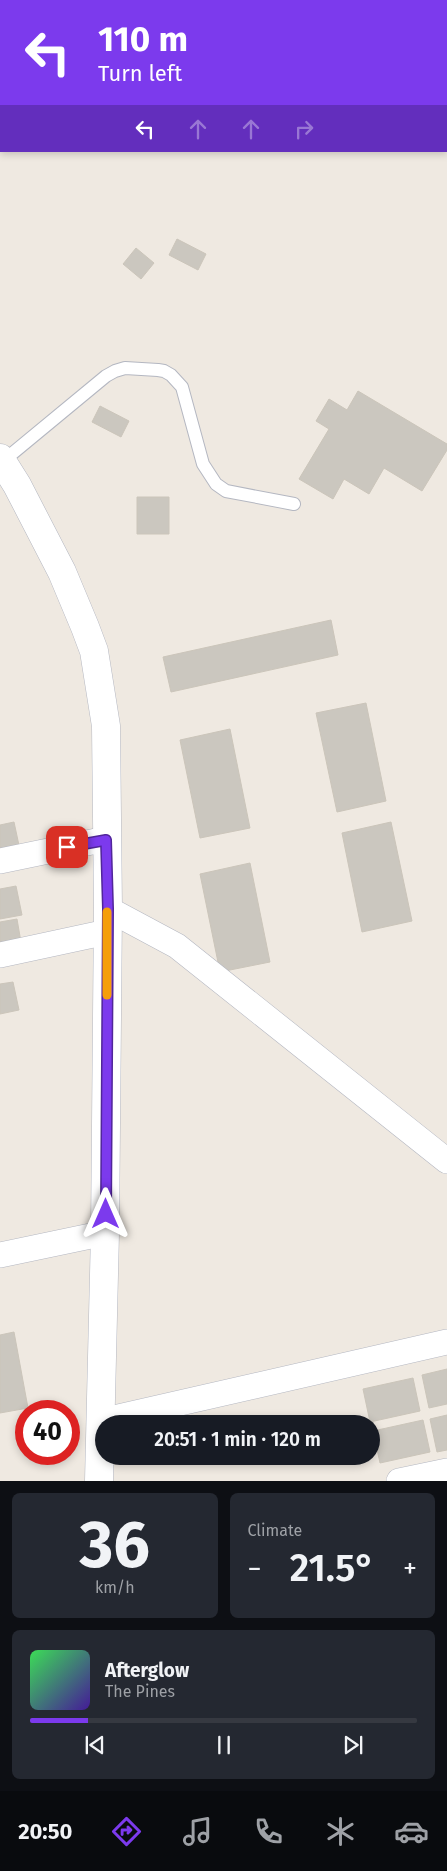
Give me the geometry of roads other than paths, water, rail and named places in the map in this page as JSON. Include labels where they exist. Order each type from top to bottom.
[{"type":"street","points":[[1,460],[17,485],[62,572],[94,651],[106,726],[105,1233],[100,1415]]},
{"type":"street","points":[[0,861],[106,840]]},
{"type":"street","points":[[0,955],[107,921],[177,946],[447,1161]]},
{"type":"street","points":[[0,1255],[105,1233]]},
{"type":"street","points":[[126,1415],[447,1342]]},
{"type":"street","points":[[99,1465],[99,1481]]},
{"type":"street","points":[[399,1481],[447,1471]]},
{"type":"lane","points":[[1,460],[106,376],[125,368],[164,371],[171,375],[182,387],[203,464],[216,484],[226,491],[294,504]]}]
